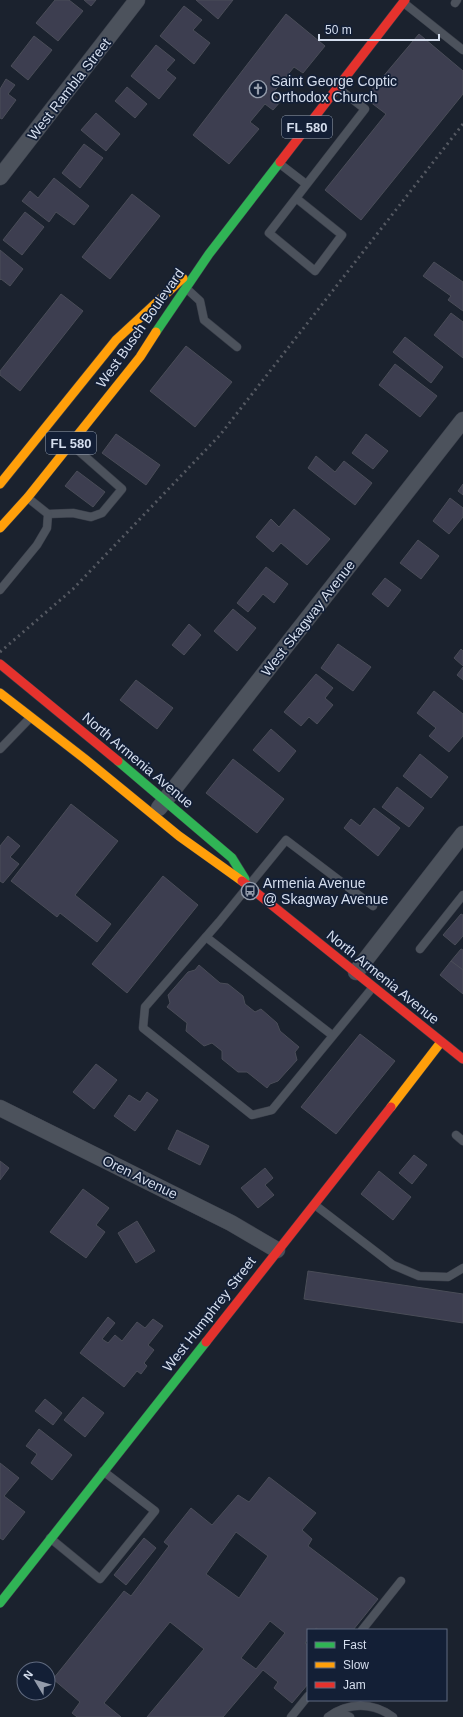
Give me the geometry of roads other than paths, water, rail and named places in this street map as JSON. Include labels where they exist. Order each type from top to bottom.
[{"type":"main road","name":"West Busch Boulevard","points":[[0,528],[28,497],[140,357],[209,254],[404,1]]},
{"type":"main road","name":"West Busch Boulevard","points":[[0,484],[116,340],[209,254]]},
{"type":"main road","name":"North Armenia Avenue","points":[[0,664],[166,800],[232,858],[249,886]]},
{"type":"main road","name":"North Armenia Avenue","points":[[0,693],[220,868],[249,886],[463,1059]]},
{"type":"main road","name":"West Humphrey Street","points":[[3,1593],[50,1538],[315,1205],[441,1042]]},
{"type":"street","name":"West Rambla Street","points":[[0,177],[137,0]]},
{"type":"street","name":"West Skagway Avenue","points":[[153,815],[463,420]]},
{"type":"street","points":[[356,972],[463,834]]},
{"type":"street","name":"Oren Avenue","points":[[0,1108],[231,1223],[278,1250]]},
{"type":"lane","points":[[404,1],[463,50]]},
{"type":"lane","points":[[296,198],[342,235],[315,270],[269,233],[306,184],[365,109],[337,87]]},
{"type":"lane","points":[[279,163],[306,184]]},
{"type":"lane","points":[[186,288],[200,301],[204,320],[237,347]]},
{"type":"lane","points":[[28,497],[48,514],[72,513],[91,517],[102,513],[122,489],[70,444]]},
{"type":"lane","points":[[0,590],[37,545],[47,528],[48,514]]},
{"type":"lane","points":[[0,750],[31,717]]},
{"type":"lane","points":[[373,906],[286,840],[206,937],[145,1007],[143,1028],[194,1067],[228,1097],[252,1115],[272,1110],[373,986]]},
{"type":"lane","points":[[420,949],[463,895]]},
{"type":"lane","points":[[206,937],[332,1035]]},
{"type":"lane","points":[[315,1205],[393,1265],[419,1276],[448,1277],[463,1268]]},
{"type":"lane","points":[[50,1538],[100,1579],[155,1511],[103,1470]]},
{"type":"lane","points":[[363,1629],[401,1581]]},
{"type":"lane","points":[[291,1717],[307,1697]]},
{"type":"lane","points":[[329,1716],[347,1707],[367,1705],[384,1710],[393,1717]]},
{"type":"lane","points":[[329,1716],[344,1714],[350,1717]]},
{"type":"railway","points":[[0,652],[73,589],[220,435],[463,124]]},
{"type":"place","name":"Saint George Coptic Orthodox Church","points":[[258,89]]},
{"type":"place","name":"Armenia Avenue @ Skagway Avenue","points":[[250,891]]}]
